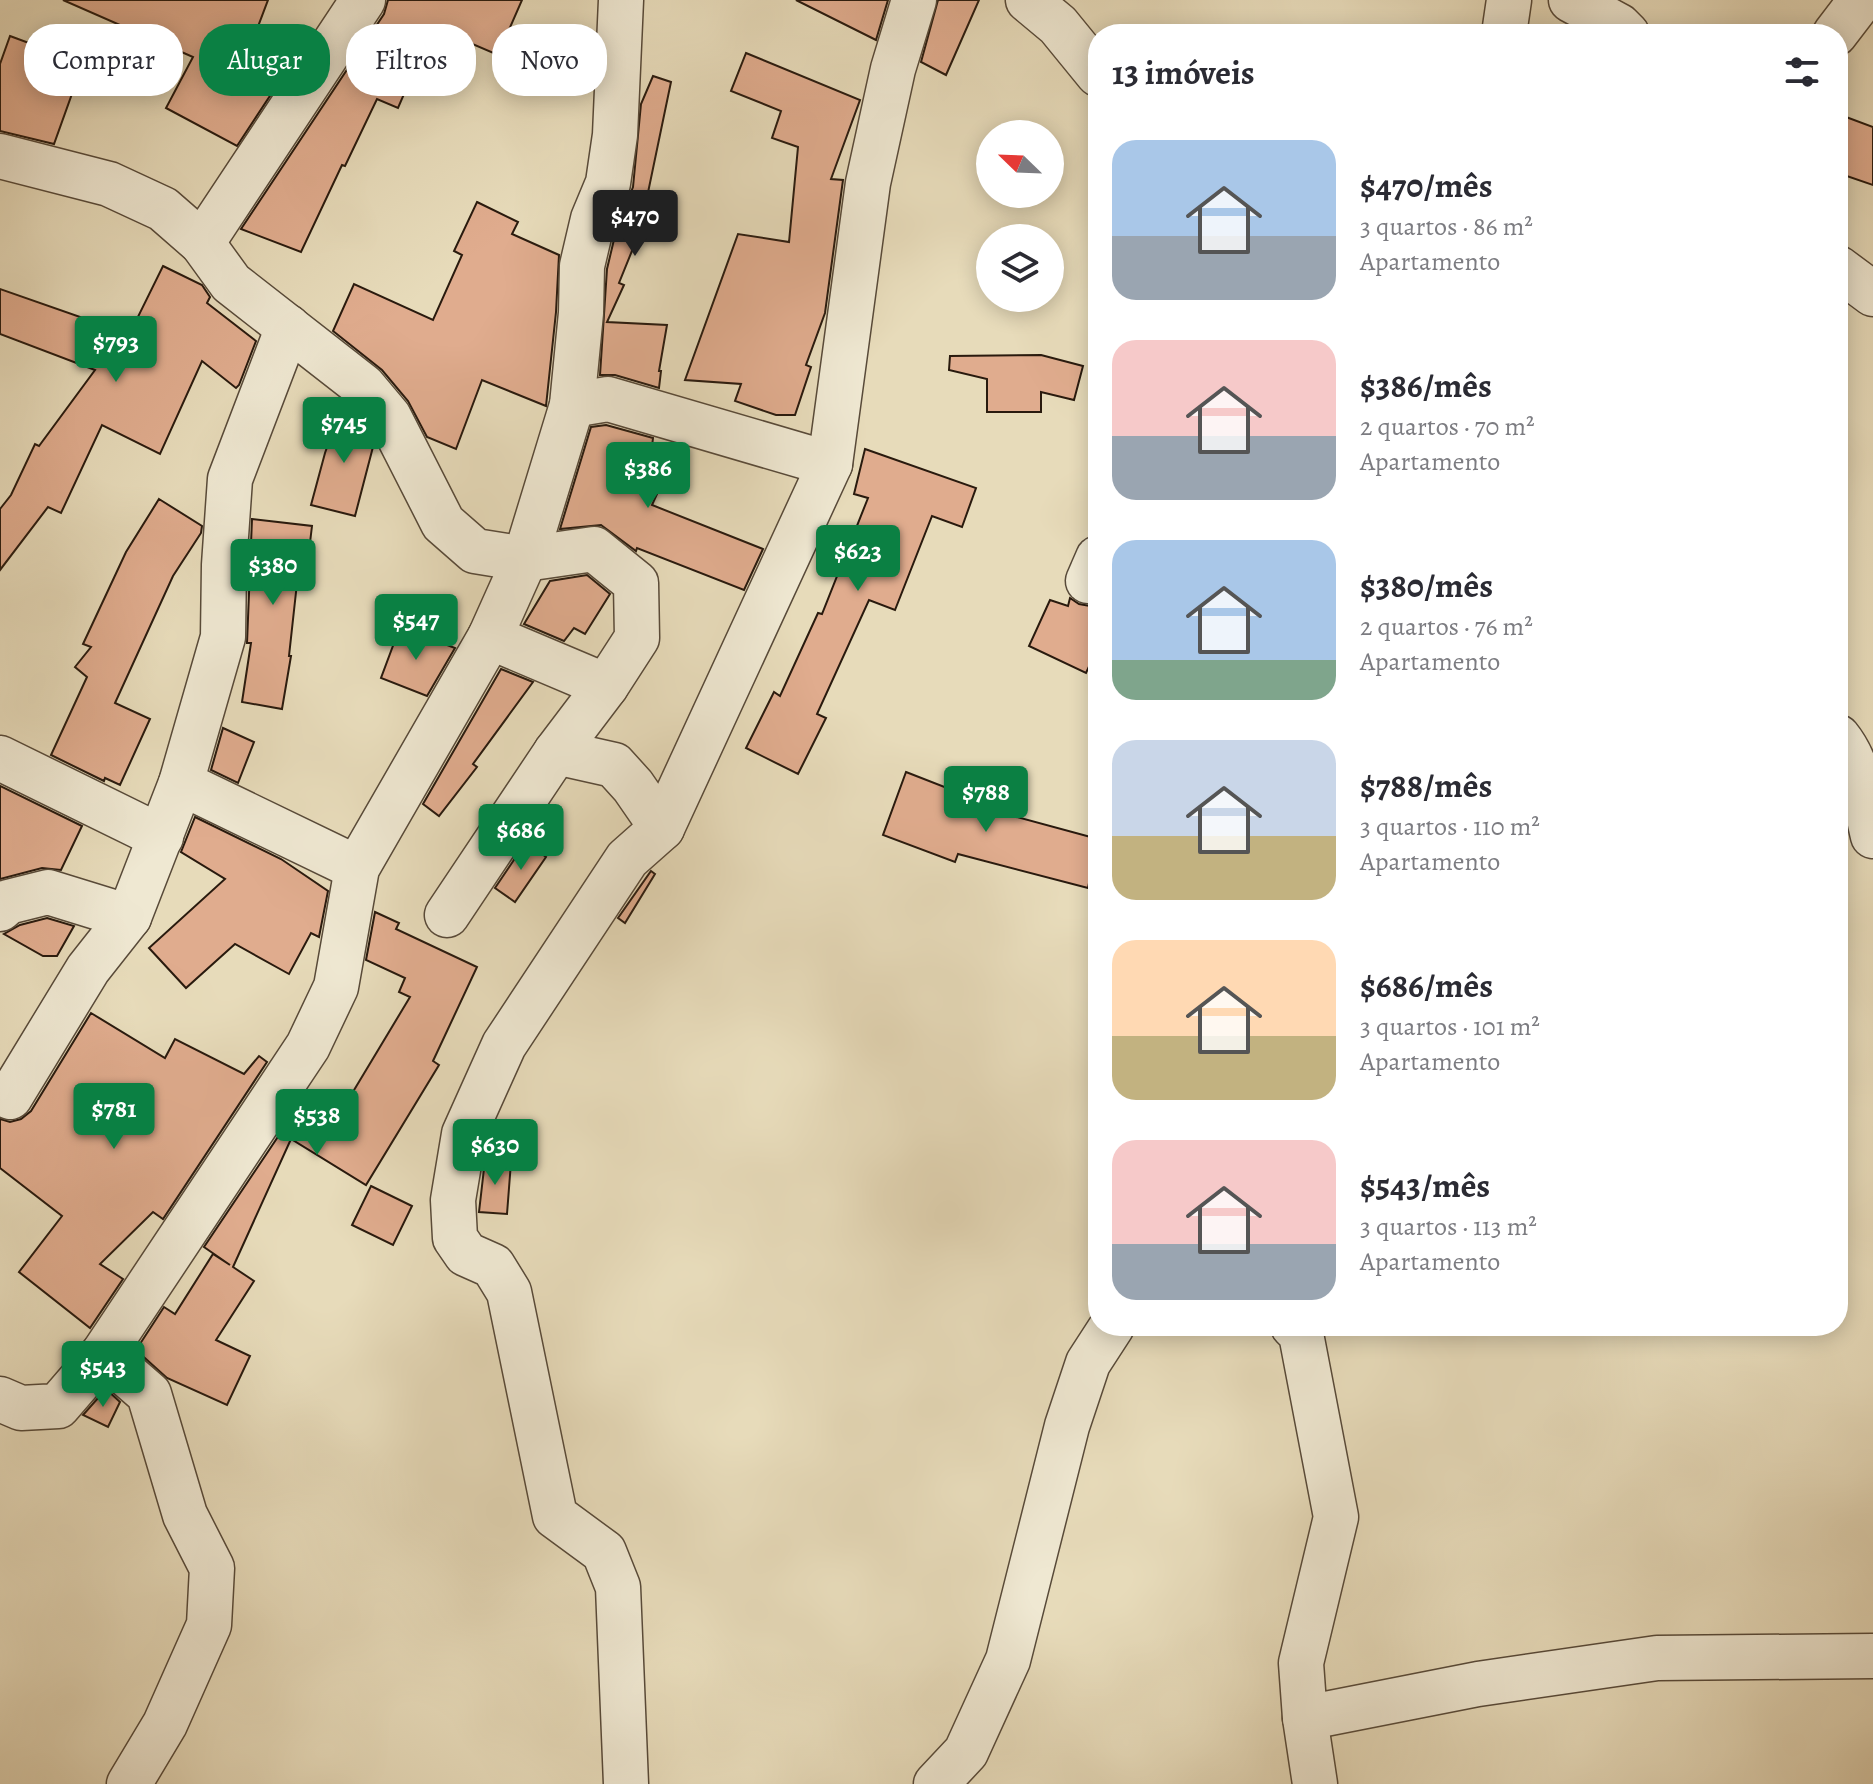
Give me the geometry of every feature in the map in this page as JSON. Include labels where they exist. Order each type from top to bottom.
[{"type":"street","points":[[202,243],[363,0]]},
{"type":"street","points":[[0,1399],[21,1408],[58,1406],[103,1354],[308,1046],[336,987],[357,868],[490,637],[525,559],[572,405],[582,266],[593,219],[608,183],[615,135],[621,0]]},
{"type":"street","points":[[626,1784],[618,1587],[604,1552],[555,1516],[509,1292],[493,1266],[466,1254],[455,1238],[453,1200],[464,1134],[504,1045],[627,859],[662,828],[830,464],[868,183],[893,69],[914,0]]},
{"type":"street","points":[[1028,0],[1058,25],[1088,62]]},
{"type":"street","points":[[1505,24],[1509,0]]},
{"type":"street","points":[[1571,0],[1615,24]]},
{"type":"street","points":[[1843,24],[1861,0]]},
{"type":"street","points":[[0,156],[109,184],[163,209],[202,243],[231,283],[363,386],[389,417],[443,523],[475,551],[525,559],[594,549],[636,583],[637,638],[447,915]]},
{"type":"street","points":[[1848,275],[1873,294]]},
{"type":"street","points":[[10,1097],[88,969],[129,917],[181,783],[223,637],[230,479],[288,327]]},
{"type":"street","points":[[572,405],[608,399],[830,464]]},
{"type":"street","points":[[490,637],[606,686]]},
{"type":"street","points":[[556,752],[614,765],[662,828]]},
{"type":"street","points":[[1848,753],[1861,785],[1873,836]]},
{"type":"street","points":[[0,758],[161,837]]},
{"type":"street","points":[[181,783],[357,868]]},
{"type":"street","points":[[0,909],[8,902],[48,892],[129,917]]},
{"type":"street","points":[[936,1784],[966,1752],[1008,1660],[1067,1426],[1088,1363],[1106,1336]]},
{"type":"street","points":[[1301,1336],[1336,1517],[1301,1663],[1315,1784]]},
{"type":"street","points":[[103,1354],[149,1394],[185,1515],[212,1568],[209,1625],[165,1724],[129,1784]]},
{"type":"street","points":[[1305,1718],[1478,1684],[1657,1658],[1873,1656]]},
{"type":"building","points":[[63,0],[268,0],[259,24],[199,24],[199,96],[270,96],[237,146],[166,108],[172,96],[183,96],[183,76],[193,57],[183,53],[183,24],[118,24]]},
{"type":"building","points":[[388,0],[522,0],[512,24],[492,24],[492,52],[476,46],[476,24],[377,24]]},
{"type":"building","points":[[796,0],[888,0],[876,40]]},
{"type":"building","points":[[938,0],[979,0],[946,75],[921,62]]},
{"type":"building","points":[[10,36],[24,41],[24,96],[71,96],[54,144],[0,131],[0,64]]},
{"type":"building","points":[[746,53],[860,100],[831,179],[843,180],[825,313],[806,365],[811,367],[795,415],[776,415],[735,401],[741,384],[685,380],[738,234],[789,242],[798,147],[772,138],[781,111],[731,91]]},
{"type":"building","points":[[346,71],[346,96],[403,96],[398,108],[377,99],[301,252],[241,229],[330,96]]},
{"type":"building","points":[[653,76],[671,82],[640,231],[619,283],[624,285],[607,322],[667,325],[659,388],[615,375],[600,375],[607,269],[617,227],[633,187],[641,104]]},
{"type":"building","points":[[1848,118],[1873,127],[1873,185],[1848,176]]},
{"type":"building","points":[[477,202],[518,222],[512,234],[559,255],[556,312],[546,406],[482,380],[456,449],[427,437],[408,401],[382,370],[333,331],[354,284],[433,320],[462,255],[454,251]]},
{"type":"building","points":[[163,266],[202,285],[210,297],[207,303],[256,341],[239,385],[236,388],[202,361],[160,454],[102,425],[61,513],[48,507],[0,570],[0,509],[11,495],[35,444],[39,446],[95,370],[0,334],[0,289],[123,332],[130,323],[134,325]]},
{"type":"building","points":[[1041,355],[1083,366],[1074,400],[1041,392],[1041,412],[987,412],[987,379],[949,370],[950,356]]},
{"type":"building","points":[[343,402],[368,431],[374,443],[355,516],[311,505]]},
{"type":"building","points":[[606,425],[653,438],[647,489],[657,494],[652,505],[763,549],[744,590],[637,548],[636,551],[601,525],[560,529],[591,427]]},
{"type":"building","points":[[865,449],[976,488],[962,527],[932,516],[895,610],[869,600],[817,714],[826,718],[798,774],[746,748],[774,692],[780,696],[818,613],[822,614],[868,498],[854,494]]},
{"type":"building","points":[[159,499],[202,526],[201,533],[173,576],[115,703],[150,719],[120,785],[105,778],[104,781],[51,755],[87,677],[75,667],[91,647],[83,644],[126,552]]},
{"type":"building","points":[[252,519],[312,526],[305,584],[297,583],[291,656],[282,709],[242,702],[251,643],[247,643]]},
{"type":"building","points":[[587,575],[610,594],[585,634],[574,628],[564,641],[524,624],[550,581]]},
{"type":"building","points":[[1070,598],[1088,606],[1086,673],[1029,646],[1050,600],[1068,606]]},
{"type":"building","points":[[400,627],[455,648],[427,696],[381,678]]},
{"type":"building","points":[[501,669],[533,682],[473,764],[477,767],[439,816],[423,804]]},
{"type":"building","points":[[223,728],[254,742],[238,783],[211,770]]},
{"type":"building","points":[[906,772],[978,800],[976,806],[1088,836],[1088,888],[958,854],[955,862],[883,835]]},
{"type":"building","points":[[0,786],[82,826],[61,870],[42,868],[0,879]]},
{"type":"building","points":[[195,817],[281,859],[328,891],[319,937],[311,933],[289,974],[235,944],[186,988],[149,948],[225,879],[181,852]]},
{"type":"building","points":[[526,842],[546,857],[515,902],[495,888]]},
{"type":"building","points":[[651,871],[655,874],[625,923],[618,918]]},
{"type":"building","points":[[375,912],[399,923],[396,929],[477,967],[433,1061],[439,1065],[366,1185],[291,1139],[233,1267],[254,1281],[216,1340],[250,1356],[227,1405],[167,1378],[136,1350],[164,1307],[175,1314],[213,1254],[230,1265],[204,1247],[306,1095],[336,1120],[410,997],[399,992],[405,978],[366,960]]},
{"type":"building","points":[[47,918],[74,926],[57,956],[43,956],[4,934],[20,925]]},
{"type":"building","points":[[91,1013],[165,1058],[175,1039],[244,1074],[259,1056],[267,1062],[163,1219],[153,1212],[100,1264],[123,1279],[90,1328],[19,1272],[62,1216],[0,1168],[0,1119],[10,1122],[21,1119],[31,1111]]},
{"type":"building","points":[[485,1160],[511,1162],[507,1214],[479,1212]]},
{"type":"building","points":[[371,1186],[412,1206],[393,1245],[352,1225]]},
{"type":"building","points":[[106,1389],[120,1402],[108,1427],[83,1415]]}]
